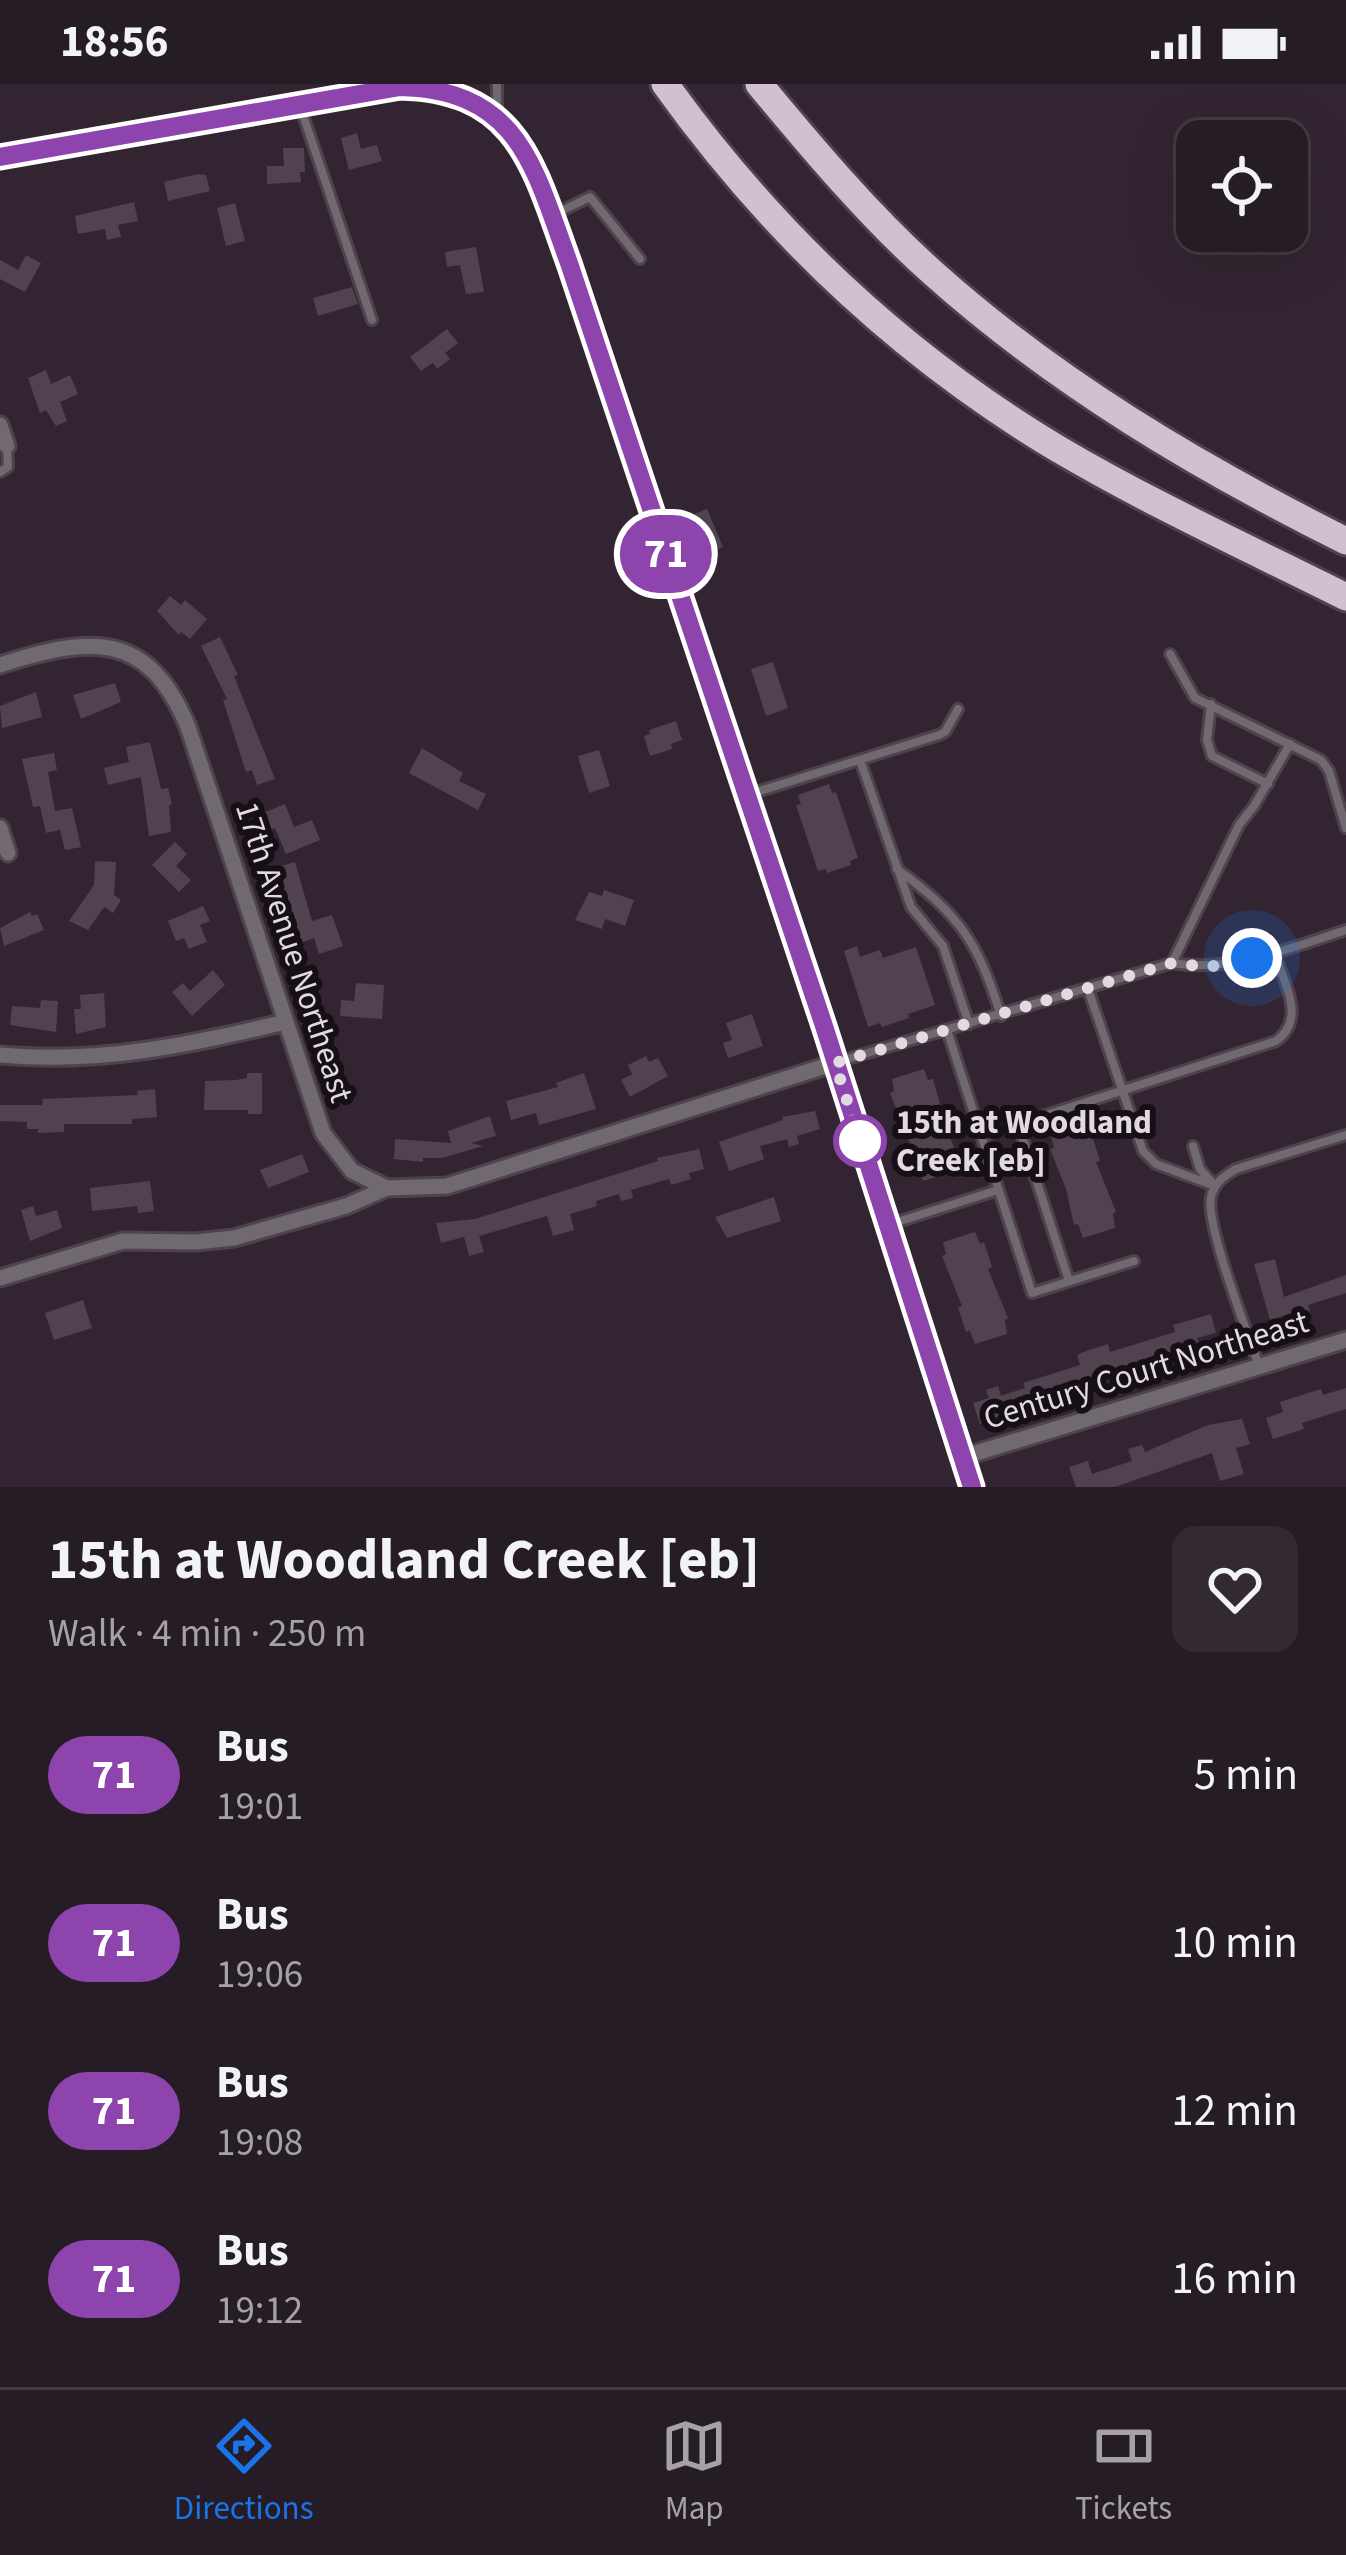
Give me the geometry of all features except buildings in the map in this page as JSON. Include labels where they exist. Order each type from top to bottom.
[{"type":"highway","points":[[665,84],[722,160],[798,244],[936,366],[1105,476],[1346,597]]},
{"type":"highway","points":[[759,84],[871,210],[932,272],[979,310],[1154,438],[1346,541]]},
{"type":"street","points":[[0,157],[361,92],[424,88],[465,97],[497,117],[518,143],[551,216],[972,1487]]},
{"type":"street","points":[[0,425],[7,446]]},
{"type":"street","name":"17th Avenue Northeast","points":[[0,665],[70,645],[104,646],[144,663],[167,685],[180,708],[327,1142],[352,1171],[387,1188]]},
{"type":"street","points":[[0,829],[8,853]]},
{"type":"street","points":[[0,1054],[76,1059],[132,1054],[286,1022]]},
{"type":"street","points":[[0,1278],[123,1241],[196,1242],[265,1231],[387,1188],[447,1186],[835,1063]]},
{"type":"street","name":"Century Court Northeast","points":[[963,1456],[1346,1340]]},
{"type":"lane","points":[[497,84],[497,117]]},
{"type":"lane","points":[[299,104],[372,320]]},
{"type":"lane","points":[[551,216],[590,197],[640,259]]},
{"type":"lane","points":[[0,472],[8,466],[7,446]]},
{"type":"lane","points":[[1170,654],[1190,692],[1322,760],[1346,828]]},
{"type":"lane","points":[[1210,704],[1207,740],[1211,756],[1268,784]]},
{"type":"lane","points":[[746,795],[945,732],[958,710]]},
{"type":"lane","points":[[1172,963],[1239,825],[1290,744]]},
{"type":"lane","points":[[860,760],[911,907],[943,946],[969,1024]]},
{"type":"lane","points":[[896,868],[958,919],[990,980],[1001,1016]]},
{"type":"lane","points":[[835,1063],[1172,963],[1208,967],[1346,930]]},
{"type":"lane","points":[[981,1136],[1276,1041],[1288,1033],[1293,1016],[1274,953]]},
{"type":"lane","points":[[1088,989],[1143,1151],[1156,1164],[1215,1186]]},
{"type":"lane","points":[[947,1030],[1032,1293],[1133,1261]]},
{"type":"lane","points":[[1018,1124],[1069,1281]]},
{"type":"lane","points":[[1259,1368],[1212,1219],[1215,1186],[1236,1169],[1346,1135]]},
{"type":"lane","points":[[1193,1146],[1200,1169],[1215,1186]]},
{"type":"lane","points":[[887,1225],[998,1190]]},
{"type":"bus line","name":"71","points":[[0,157],[400,87],[436,90],[482,104],[518,143],[535,173],[569,263],[972,1487]]},
{"type":"place","name":"15th at Woodland Creek [eb]","points":[[860,1141]]},
{"type":"route","points":[[860,1141],[835,1063],[1172,963],[1208,967],[1252,958]]}]
